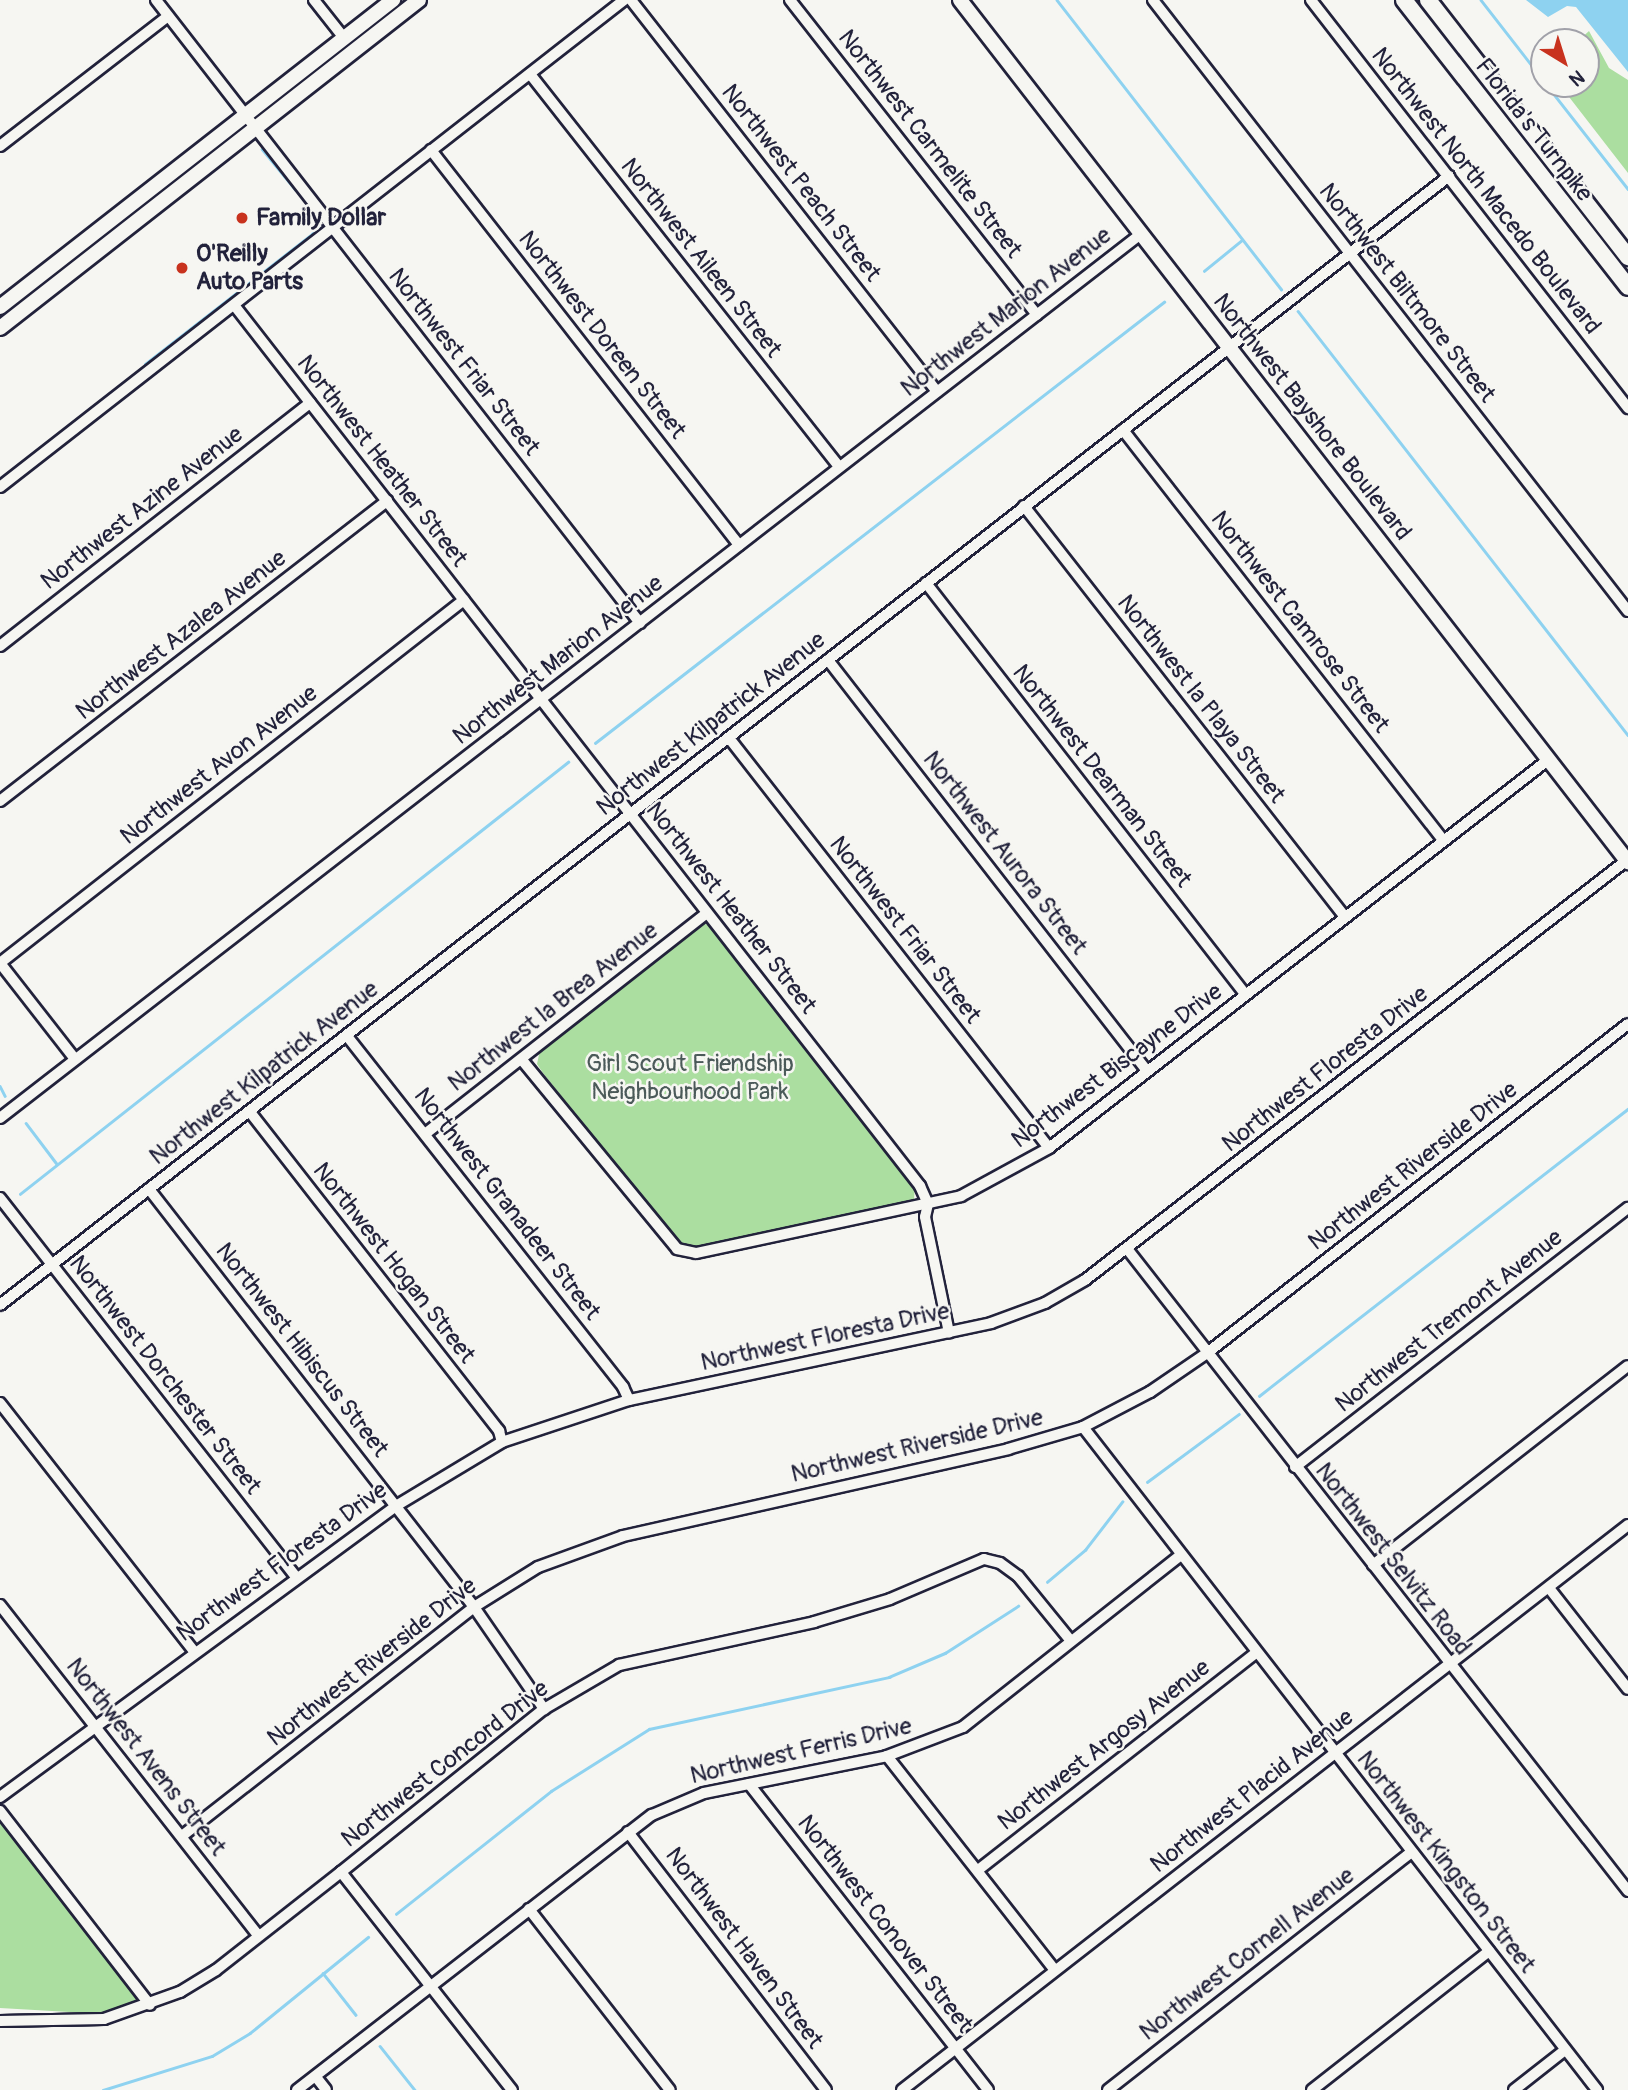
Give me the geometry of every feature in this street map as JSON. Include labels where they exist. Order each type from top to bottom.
[{"type":"highway","name":"Florida's Turnpike","points":[[1404,0],[1628,287]]},
{"type":"highway","name":"Florida's Turnpike","points":[[1428,0],[1628,257]]},
{"type":"main road","points":[[0,307],[393,0]]},
{"type":"main road","points":[[0,328],[419,0]]},
{"type":"main road","name":"Northwest Bayshore Boulevard","points":[[960,0],[1628,861]]},
{"type":"street","name":"Northwest Friar Street","points":[[156,0],[640,622]]},
{"type":"street","points":[[314,0],[344,38]]},
{"type":"street","points":[[0,487],[624,0]]},
{"type":"street","name":"Northwest Peach Street","points":[[631,0],[937,392]]},
{"type":"street","name":"Northwest Carmelite Street","points":[[790,0],[1037,315]]},
{"type":"street","name":"Northwest Biltmore Street","points":[[1153,0],[1628,611]]},
{"type":"street","name":"Northwest North Macedo Boulevard","points":[[1311,0],[1628,408]]},
{"type":"street","points":[[0,146],[168,16]]},
{"type":"street","name":"Northwest Aileen Street","points":[[530,74],[839,467]]},
{"type":"street","name":"Northwest Doreen Street","points":[[431,150],[739,545]]},
{"type":"street","name":"Northwest Kilpatrick Avenue","points":[[0,1305],[1448,176]]},
{"type":"street","name":"Northwest Marion Avenue","points":[[0,1118],[1141,234]]},
{"type":"street","name":"Northwest Heather Street","points":[[234,305],[911,1175],[928,1204],[925,1217],[949,1333]]},
{"type":"street","name":"Northwest Azine Avenue","points":[[0,646],[310,403]]},
{"type":"street","name":"Northwest Camrose Street","points":[[1123,430],[1443,840]]},
{"type":"street","name":"Northwest Azalea Avenue","points":[[0,801],[387,501]]},
{"type":"street","name":"Northwest la Playa Street","points":[[1024,506],[1345,917]]},
{"type":"street","name":"Northwest Dearman Street","points":[[926,583],[1245,994]]},
{"type":"street","name":"Northwest Avon Avenue","points":[[0,963],[464,600]]},
{"type":"street","name":"Northwest Aurora Street","points":[[828,660],[1147,1071]]},
{"type":"street","name":"Northwest Friar Street","points":[[729,738],[1049,1148]]},
{"type":"street","name":"Northwest Biscayne Drive","points":[[522,1060],[677,1249],[696,1253],[961,1196],[1049,1148],[1549,759]]},
{"type":"street","name":"Northwest Floresta Drive","points":[[0,1797],[194,1651],[396,1506],[502,1442],[629,1400],[949,1333],[1045,1303],[1128,1250],[1628,861]]},
{"type":"street","name":"Northwest la Brea Avenue","points":[[425,1134],[707,913]]},
{"type":"street","points":[[0,963],[75,1059]]},
{"type":"street","name":"Northwest Riverside Drive","points":[[182,1836],[474,1607],[538,1567],[623,1536],[1008,1449],[1083,1427],[1150,1392],[1208,1353],[1628,1024]]},
{"type":"street","name":"Northwest Granadeer Street","points":[[347,1036],[624,1387],[629,1400]]},
{"type":"street","name":"Northwest Hogan Street","points":[[250,1112],[499,1431],[502,1442]]},
{"type":"street","name":"Northwest Hibiscus Street","points":[[149,1189],[474,1607],[544,1709]]},
{"type":"street","name":"Northwest Dorchester Street","points":[[0,1198],[297,1578]]},
{"type":"street","name":"Northwest Tremont Avenue","points":[[1295,1467],[1628,1208]]},
{"type":"street","name":"Northwest Selvitz Road","points":[[1128,1250],[1449,1665],[1628,1891]]},
{"type":"street","points":[[1373,1564],[1628,1366]]},
{"type":"street","points":[[0,1403],[194,1651]]},
{"type":"street","name":"Northwest Kingston Street","points":[[1083,1427],[1597,2090]]},
{"type":"street","name":"Northwest Placid Avenue","points":[[902,2090],[1628,1525]]},
{"type":"street","name":"Northwest Ferris Drive","points":[[297,2090],[628,1832],[676,1803],[749,1784],[887,1756],[963,1727],[1181,1555]]},
{"type":"street","name":"Northwest Concord Drive","points":[[0,2021],[104,2019],[150,2005],[216,1970],[544,1709],[619,1665],[814,1622],[890,1598],[984,1559],[1000,1563],[1018,1576],[1071,1641]]},
{"type":"street","points":[[1549,1588],[1628,1689]]},
{"type":"street","name":"Northwest Avens Street","points":[[0,1605],[258,1935]]},
{"type":"street","name":"Northwest Argosy Avenue","points":[[978,1870],[1256,1653]]},
{"type":"street","points":[[887,1756],[1055,1970]]},
{"type":"street","name":"Northwest Conover Street","points":[[749,1784],[988,2090]]},
{"type":"street","points":[[0,1811],[150,2005]]},
{"type":"street","name":"Northwest Haven Street","points":[[628,1832],[826,2090]]},
{"type":"street","name":"Northwest Cornell Avenue","points":[[1108,2090],[1411,1852]]},
{"type":"street","points":[[341,1872],[512,2090]]},
{"type":"street","points":[[529,1909],[670,2090]]},
{"type":"street","points":[[1312,2090],[1489,1951]]},
{"type":"street","points":[[1514,2090],[1565,2050]]},
{"type":"street","points":[[316,2077],[326,2090]]},
{"type":"green space","points":[[1600,51],[1609,68],[1628,80],[1628,173],[1570,98],[1600,98]]},
{"type":"green space","name":"Girl Scout Friendship Neighbourhood Park","points":[[702,923],[711,926],[915,1185],[914,1200],[692,1249],[672,1237],[543,1073],[537,1064],[540,1050]]},
{"type":"green space","points":[[0,1819],[141,2002],[104,2014],[0,2008]]},
{"type":"water","points":[[1526,0],[1628,0],[1628,72],[1600,37],[1600,28],[1593,28],[1576,7],[1567,6],[1548,17]]},
{"type":"waterway","points":[[1057,0],[1281,289]]},
{"type":"waterway","points":[[1481,0],[1530,63]]},
{"type":"waterway","points":[[1557,98],[1628,189]]},
{"type":"waterway","points":[[262,149],[295,189]]},
{"type":"waterway","points":[[145,364],[312,234],[318,226],[314,213]]},
{"type":"waterway","points":[[1204,271],[1242,240]]},
{"type":"waterway","points":[[595,743],[1164,302]]},
{"type":"waterway","points":[[1298,311],[1628,735]]},
{"type":"waterway","points":[[20,1194],[568,762]]},
{"type":"waterway","points":[[0,1086],[5,1096]]},
{"type":"waterway","points":[[1259,1396],[1628,1109]]},
{"type":"waterway","points":[[26,1123],[57,1164]]},
{"type":"waterway","points":[[1147,1482],[1239,1414]]},
{"type":"waterway","points":[[1047,1582],[1085,1550],[1122,1502]]},
{"type":"waterway","points":[[396,1914],[551,1791],[649,1729],[889,1677],[945,1653],[1018,1606]]},
{"type":"waterway","points":[[103,2090],[212,2056],[250,2033],[368,1937]]},
{"type":"waterway","points":[[323,1973],[356,2015]]},
{"type":"waterway","points":[[380,2046],[415,2090]]},
{"type":"place","name":"Family Dollar","points":[[242,218]]},
{"type":"place","name":"O'Reilly Auto Parts","points":[[182,268]]}]
